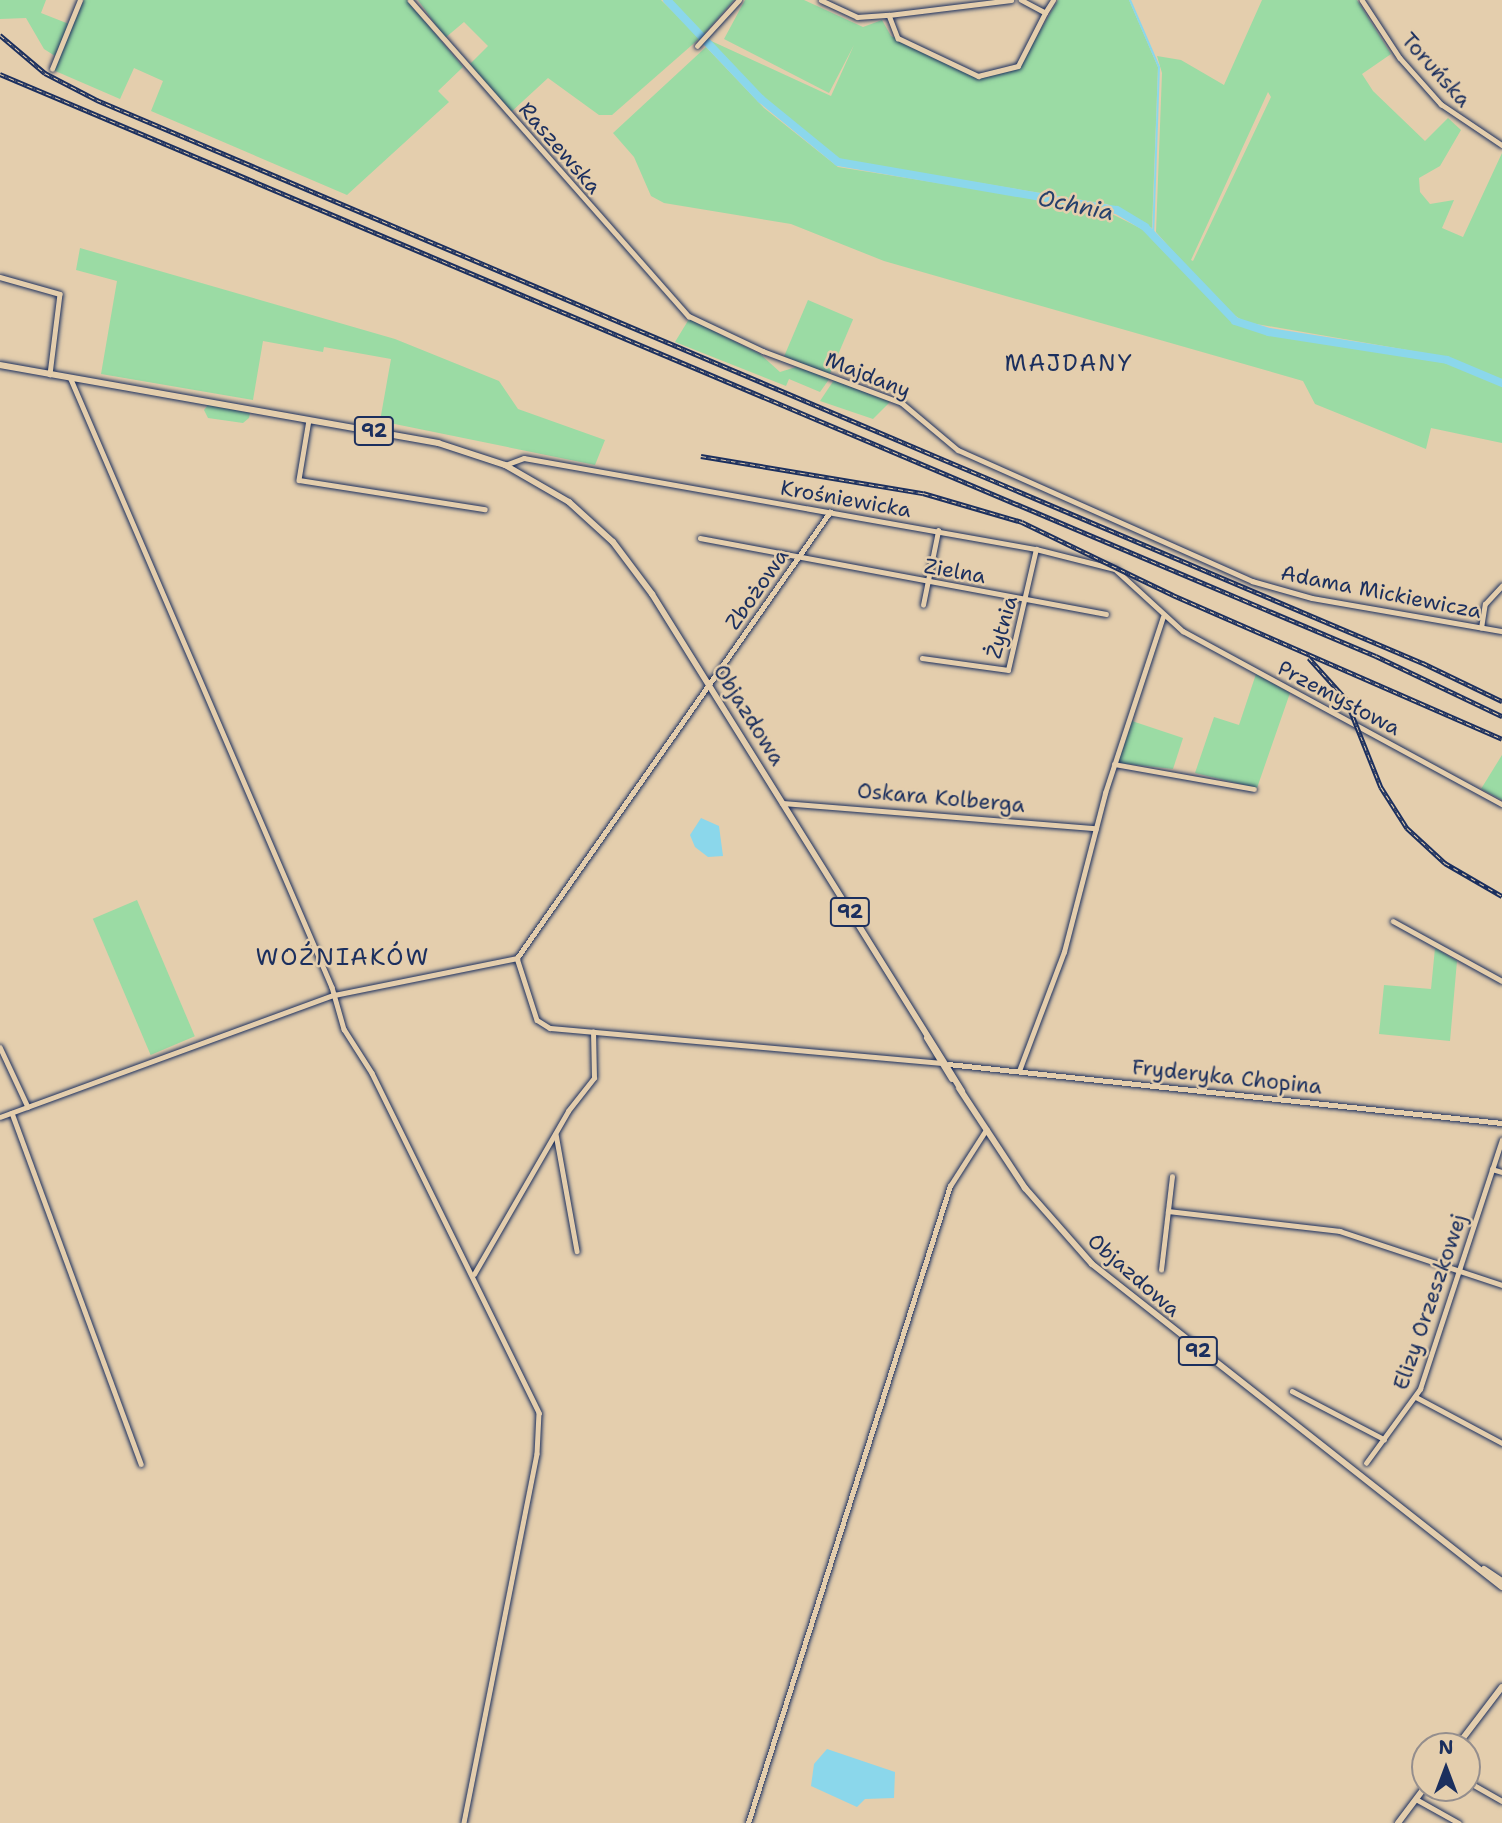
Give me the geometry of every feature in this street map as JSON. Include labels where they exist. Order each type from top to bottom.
[{"type":"main road","name":"92","points":[[0,365],[438,443],[505,464]]},
{"type":"main road","name":"Objazdowa","points":[[505,464],[561,497],[613,542],[709,685],[986,1130],[1054,1224],[1119,1289],[1502,1587]]},
{"type":"main road","name":"Objazdowa","points":[[1457,1550],[1502,1581]]},
{"type":"main road","points":[[1468,1732],[1502,1687]]},
{"type":"main road","points":[[1398,1823],[1414,1802]]},
{"type":"street","points":[[52,69],[80,0]]},
{"type":"street","name":"Raszewska","points":[[410,0],[689,316]]},
{"type":"street","points":[[697,46],[739,0]]},
{"type":"street","points":[[821,0],[857,18],[1011,0]]},
{"type":"street","points":[[1021,0],[1045,13]]},
{"type":"street","points":[[889,15],[898,38],[978,76],[1018,66],[1053,0]]},
{"type":"street","name":"Toruńska","points":[[1362,0],[1400,58],[1441,104],[1502,145]]},
{"type":"street","points":[[0,276],[60,293],[50,374]]},
{"type":"street","name":"Majdany","points":[[689,316],[763,351],[902,403],[958,450],[1139,530]]},
{"type":"street","points":[[70,377],[334,995],[344,1029],[372,1073],[474,1274],[529,1387],[540,1427],[464,1823]]},
{"type":"street","points":[[309,419],[299,480],[485,509]]},
{"type":"street","name":"Krośniewicka","points":[[505,464],[524,457],[1036,550],[1119,572],[1163,617]]},
{"type":"street","name":"Zbożowa","points":[[517,958],[830,512]]},
{"type":"street","name":"Adama Mickiewicza","points":[[1139,530],[1275,589],[1502,631]]},
{"type":"street","points":[[923,606],[938,531]]},
{"type":"street","name":"Zielna","points":[[700,538],[928,583],[1106,614]]},
{"type":"street","name":"Żytnia","points":[[922,658],[1008,670],[1027,600],[1036,550]]},
{"type":"street","points":[[1481,628],[1485,604],[1502,586]]},
{"type":"street","points":[[1019,1071],[1063,952],[1114,764],[1163,617]]},
{"type":"street","name":"Przemysłowa","points":[[1163,617],[1502,804]]},
{"type":"street","points":[[1114,764],[1254,789]]},
{"type":"street","name":"Oskara Kolberga","points":[[782,803],[1096,828]]},
{"type":"street","points":[[1394,921],[1502,982]]},
{"type":"street","points":[[0,1117],[334,995],[517,958]]},
{"type":"street","name":"Fryderyka Chopina","points":[[517,958],[537,1020],[550,1028],[1019,1071],[1502,1123]]},
{"type":"street","points":[[474,1274],[556,1133],[594,1078],[593,1032]]},
{"type":"street","points":[[0,1047],[28,1107]]},
{"type":"street","points":[[12,1113],[141,1464]]},
{"type":"street","points":[[748,1823],[950,1186],[986,1130]]},
{"type":"street","points":[[556,1133],[577,1251]]},
{"type":"street","name":"Elizy Orzeszkowej","points":[[1366,1463],[1416,1396],[1502,1140]]},
{"type":"street","points":[[1492,1169],[1502,1172]]},
{"type":"street","points":[[1161,1270],[1172,1177]]},
{"type":"street","points":[[1168,1212],[1340,1231],[1502,1285]]},
{"type":"street","points":[[1292,1391],[1384,1438]]},
{"type":"street","points":[[1416,1396],[1502,1443]]},
{"type":"street","points":[[1481,1789],[1502,1801]]},
{"type":"street","points":[[1421,1802],[1459,1823]]},
{"type":"green space","points":[[0,0],[46,0],[41,13],[69,24],[55,56],[44,49],[26,18],[0,19]]},
{"type":"green space","points":[[84,0],[407,0],[463,67],[438,91],[449,102],[347,195],[151,111],[163,81],[134,68],[120,99],[53,70]]},
{"type":"green space","points":[[418,0],[661,0],[700,38],[612,115],[599,115],[548,78],[510,113],[468,66],[488,46],[464,22],[445,38]]},
{"type":"green space","points":[[671,0],[734,0],[704,34]]},
{"type":"green space","points":[[745,0],[804,0],[863,27],[882,20],[891,36],[978,77],[1018,69],[1058,0],[1129,0],[1158,67],[1152,228],[1107,204],[835,159],[780,114],[707,39],[831,96],[854,45],[829,93],[724,39]]},
{"type":"green space","points":[[1262,0],[1357,0],[1391,54],[1362,74],[1373,91],[1425,141],[1448,118],[1461,130],[1440,166],[1419,178],[1420,192],[1430,204],[1454,200],[1442,228],[1463,237],[1502,153],[1502,380],[1442,356],[1245,322],[1223,308],[1156,232],[1162,73],[1157,56],[1181,60],[1224,85]],"holes":[[[1268,92],[1271,97],[1193,261],[1191,260]]]},
{"type":"green space","points":[[706,47],[764,108],[838,167],[1102,209],[1142,229],[1232,322],[1271,335],[1445,363],[1502,385],[1502,443],[1431,428],[1426,449],[1315,404],[1303,381],[884,261],[791,224],[664,203],[651,196],[634,157],[613,133]]},
{"type":"green space","points":[[80,248],[395,339],[499,381],[518,409],[605,440],[595,465],[380,421],[391,359],[324,347],[323,352],[263,341],[253,400],[101,374],[117,281],[76,270]]},
{"type":"green space","points":[[808,300],[853,319],[829,375],[784,356]]},
{"type":"green space","points":[[689,319],[760,354],[780,372],[796,367],[830,378],[820,392],[789,379],[786,386],[675,342]]},
{"type":"green space","points":[[834,380],[890,402],[873,419],[820,401]]},
{"type":"green space","points":[[208,405],[250,413],[249,418],[243,423],[208,418],[204,410]]},
{"type":"green space","points":[[1256,674],[1290,693],[1257,788],[1195,773],[1214,717],[1239,725]]},
{"type":"green space","points":[[1132,721],[1183,738],[1173,769],[1118,763]]},
{"type":"green space","points":[[1502,755],[1502,800],[1481,789]]},
{"type":"green space","points":[[137,900],[195,1036],[151,1055],[93,919]]},
{"type":"green space","points":[[1435,948],[1457,961],[1450,1041],[1379,1034],[1384,985],[1431,989]]},
{"type":"water","points":[[701,818],[719,826],[723,856],[708,857],[695,847],[690,835]]},
{"type":"water","points":[[827,1749],[895,1772],[894,1798],[865,1799],[857,1807],[811,1786],[814,1764]]},
{"type":"waterway","name":"Ochnia","points":[[667,0],[761,99],[838,162],[1117,210],[1145,227],[1235,321],[1269,332],[1447,360],[1502,383]]},
{"type":"waterway","points":[[1130,0],[1159,67],[1153,235]]},
{"type":"railway","points":[[0,35],[45,73],[97,100],[1423,663],[1502,701]]},
{"type":"railway","points":[[0,74],[1376,656],[1502,716]]},
{"type":"railway","points":[[701,456],[923,493],[1022,522],[1173,595],[1502,739]]},
{"type":"railway","points":[[1309,658],[1346,699],[1381,787],[1407,828],[1445,863],[1502,896]]},
{"type":"district","name":"MAJDANY","points":[[1069,363]]},
{"type":"district","name":"WOŹNIAKÓW","points":[[343,958]]}]
